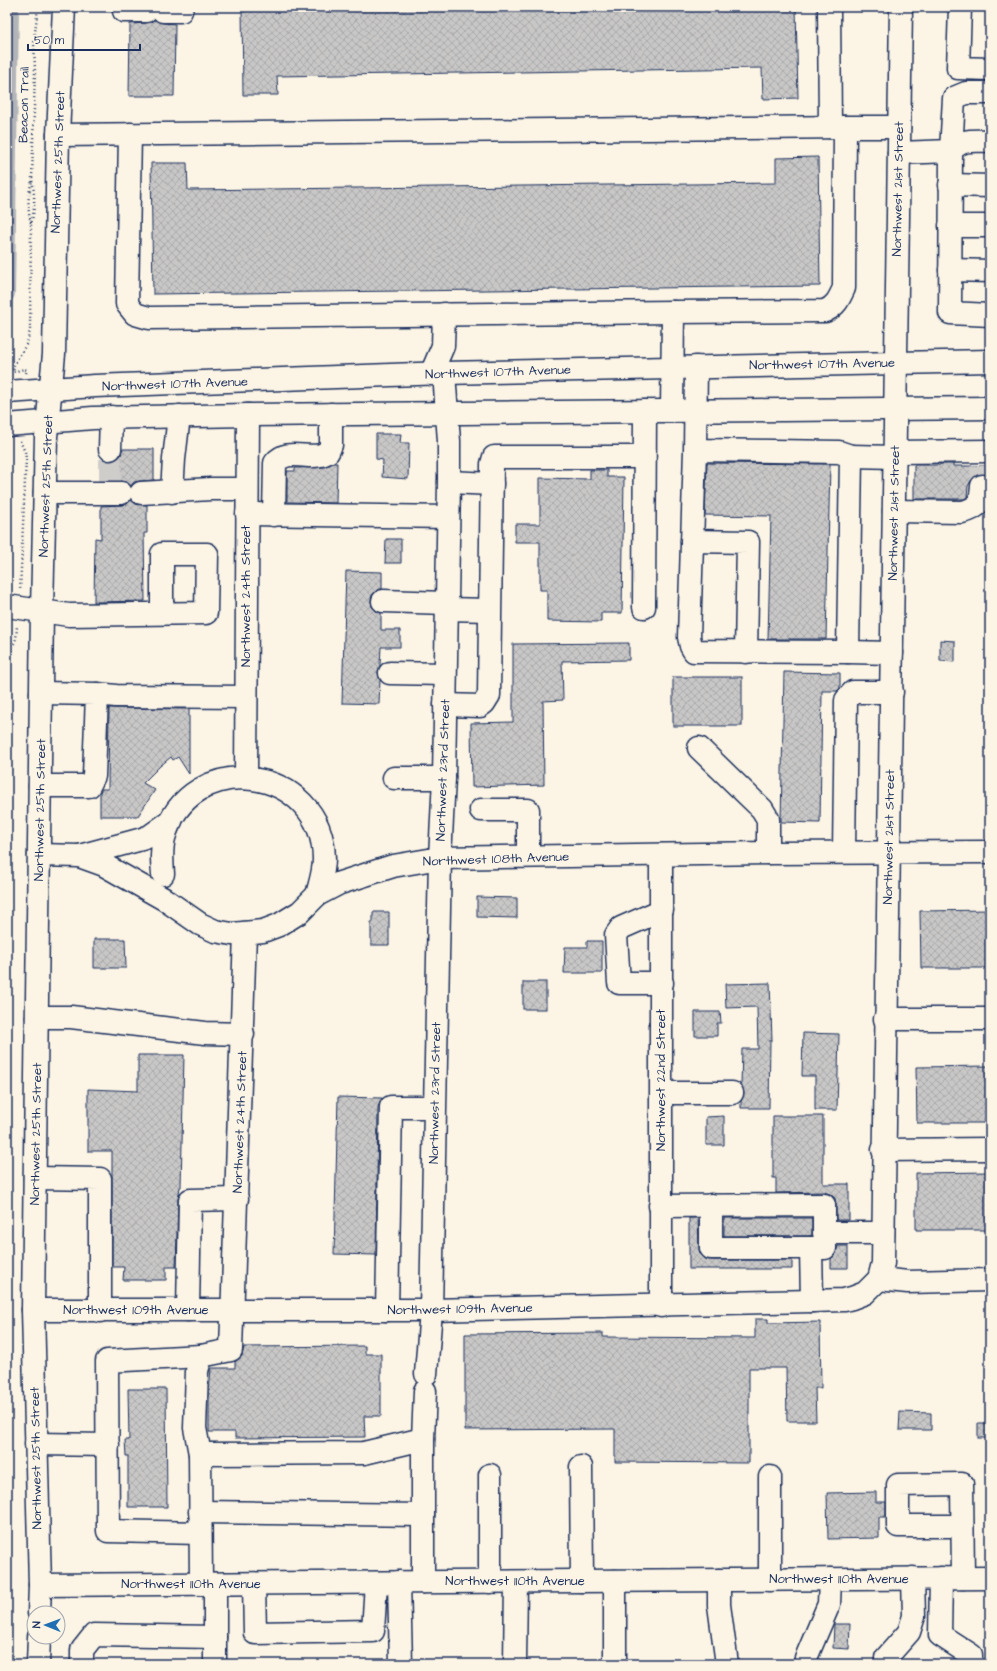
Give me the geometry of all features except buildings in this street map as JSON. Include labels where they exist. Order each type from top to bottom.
[{"type":"street","name":"Northwest 25th Street","points":[[39,1605],[33,1310],[42,610],[46,437],[54,354],[58,135],[64,7]]},
{"type":"street","points":[[124,7],[124,11],[163,9]]},
{"type":"street","points":[[130,134],[127,304],[135,314],[149,318],[825,311],[833,307],[840,299],[844,288],[838,127],[829,7]]},
{"type":"street","name":"Northwest 21st Street","points":[[879,1279],[883,1263],[883,1150],[892,692],[901,7]]},
{"type":"street","points":[[960,7],[958,68],[990,69]]},
{"type":"street","points":[[990,93],[966,92],[954,98],[950,185],[950,313],[990,314]]},
{"type":"street","points":[[58,135],[838,127],[899,128]]},
{"type":"street","points":[[951,151],[955,145],[964,140],[990,141]]},
{"type":"street","points":[[899,154],[951,151]]},
{"type":"street","points":[[950,185],[990,186]]},
{"type":"street","points":[[950,226],[990,226]]},
{"type":"street","points":[[950,270],[990,270]]},
{"type":"street","points":[[672,411],[673,312]]},
{"type":"street","points":[[438,374],[443,346],[444,314]]},
{"type":"street","name":"Northwest 107th Avenue","points":[[7,392],[95,386],[438,374],[990,361]]},
{"type":"street","points":[[696,367],[689,637],[691,646],[694,650],[746,652],[892,653]]},
{"type":"street","name":"Northwest 23rd Street","points":[[423,1582],[423,1439],[431,1310],[440,858],[444,778],[449,482],[447,413],[438,374]]},
{"type":"street","points":[[12,432],[48,420],[111,417],[990,408]]},
{"type":"street","points":[[644,607],[645,411]]},
{"type":"street","points":[[274,515],[275,463],[279,458],[286,455],[320,455],[328,452],[331,445],[331,414]]},
{"type":"street","name":"Northwest 24th Street","points":[[246,778],[248,415]]},
{"type":"street","points":[[172,492],[179,416]]},
{"type":"street","points":[[110,449],[111,417]]},
{"type":"street","points":[[695,450],[839,452],[851,456],[895,454],[984,464],[980,500],[976,507],[971,510],[962,512],[894,511]]},
{"type":"street","points":[[445,705],[480,706],[489,695],[492,459],[496,456],[644,456]]},
{"type":"street","points":[[848,652],[851,456]]},
{"type":"street","points":[[449,482],[492,484]]},
{"type":"street","points":[[45,493],[120,490],[172,492],[211,489],[247,489]]},
{"type":"street","points":[[247,514],[448,517]]},
{"type":"street","points":[[692,541],[748,542],[746,652]]},
{"type":"street","points":[[383,601],[489,610]]},
{"type":"street","points":[[15,607],[69,615],[162,612]]},
{"type":"street","points":[[390,673],[445,674]]},
{"type":"street","points":[[844,852],[846,700],[853,692],[892,692]]},
{"type":"street","points":[[42,693],[97,694],[116,696],[246,697]]},
{"type":"street","points":[[40,786],[89,786],[94,776],[97,694]]},
{"type":"street","points":[[699,748],[762,809],[768,819],[768,853]]},
{"type":"street","points":[[163,874],[162,856],[164,838],[171,821],[181,806],[195,793],[210,784],[228,779],[246,778],[263,780],[280,787],[295,797],[307,810],[317,825],[322,842],[324,860],[322,878],[317,895]]},
{"type":"street","points":[[394,778],[444,778]]},
{"type":"street","points":[[481,810],[528,810],[528,856]]},
{"type":"street","points":[[79,856],[150,836],[171,821]]},
{"type":"street","name":"Northwest 108th Avenue","points":[[39,855],[79,856],[104,865],[164,899],[200,924],[215,931],[232,934],[263,931],[279,925],[300,912],[317,895],[340,883],[393,866],[440,858],[844,852],[990,852]]},
{"type":"street","name":"Northwest 22nd Street","points":[[661,854],[661,1306]]},
{"type":"street","points":[[662,910],[621,928],[616,935],[619,983],[662,984]]},
{"type":"street","name":"Northwest 24th Street","points":[[201,1356],[231,1350],[243,1034],[245,933]]},
{"type":"street","points":[[37,1016],[71,1017],[205,1033],[243,1034]]},
{"type":"street","points":[[885,1020],[990,1019]]},
{"type":"street","points":[[662,1093],[732,1093]]},
{"type":"street","points":[[387,1310],[390,1107],[434,1107]]},
{"type":"street","points":[[883,1150],[990,1149]]},
{"type":"street","points":[[35,1178],[100,1179],[100,1311]]},
{"type":"street","points":[[188,1310],[190,1200],[237,1199]]},
{"type":"street","points":[[711,1205],[711,1248],[818,1240],[883,1233]]},
{"type":"street","points":[[660,1206],[824,1205],[818,1240],[812,1302]]},
{"type":"street","points":[[879,1279],[908,1282],[990,1280]]},
{"type":"street","name":"Northwest 109th Avenue","points":[[33,1310],[431,1310],[812,1302],[852,1298],[865,1293],[879,1279]]},
{"type":"street","points":[[200,1534],[108,1531],[107,1361],[201,1356],[197,1371],[195,1428],[200,1454],[200,1534],[215,1637],[215,1664]]},
{"type":"street","points":[[200,1454],[364,1453],[423,1439]]},
{"type":"street","points":[[36,1444],[108,1446]]},
{"type":"street","points":[[581,1467],[582,1581]]},
{"type":"street","points":[[490,1475],[490,1582]]},
{"type":"street","points":[[770,1478],[770,1580]]},
{"type":"street","points":[[962,1526],[898,1526],[898,1485],[962,1484],[963,1578]]},
{"type":"street","points":[[200,1512],[423,1515]]},
{"type":"street","points":[[886,1664],[886,1658],[909,1632],[914,1616],[913,1578]]},
{"type":"street","points":[[941,1578],[940,1635],[971,1655],[971,1664]]},
{"type":"street","name":"Northwest 110th Avenue","points":[[40,1585],[990,1578]]},
{"type":"street","points":[[805,1664],[806,1658],[829,1604],[830,1579]]},
{"type":"street","points":[[719,1580],[719,1605],[727,1664]]},
{"type":"street","points":[[614,1664],[615,1581]]},
{"type":"street","points":[[254,1584],[255,1633],[373,1631],[376,1582]]},
{"type":"street","points":[[399,1582],[401,1664]]},
{"type":"street","points":[[515,1664],[516,1582]]},
{"type":"street","points":[[82,1664],[82,1650],[94,1635],[215,1637]]},
{"type":"street","points":[[38,1645],[38,1664]]},
{"type":"path","name":"Beacon Trail","points":[[31,224],[34,216],[34,189],[32,180],[35,72],[34,41],[38,7]]},
{"type":"path","name":"Beacon Trail","points":[[26,370],[24,369],[13,372],[14,365],[26,344],[30,330],[31,224],[28,214],[29,190],[32,180]]},
{"type":"path","points":[[7,648],[12,647],[16,640],[15,607],[26,458],[22,446],[12,432]]},
{"type":"waterway","points":[[7,294],[11,7]]},
{"type":"tunnel","points":[[110,449],[110,481]]},
{"type":"tunnel","points":[[981,466],[982,486]]}]
